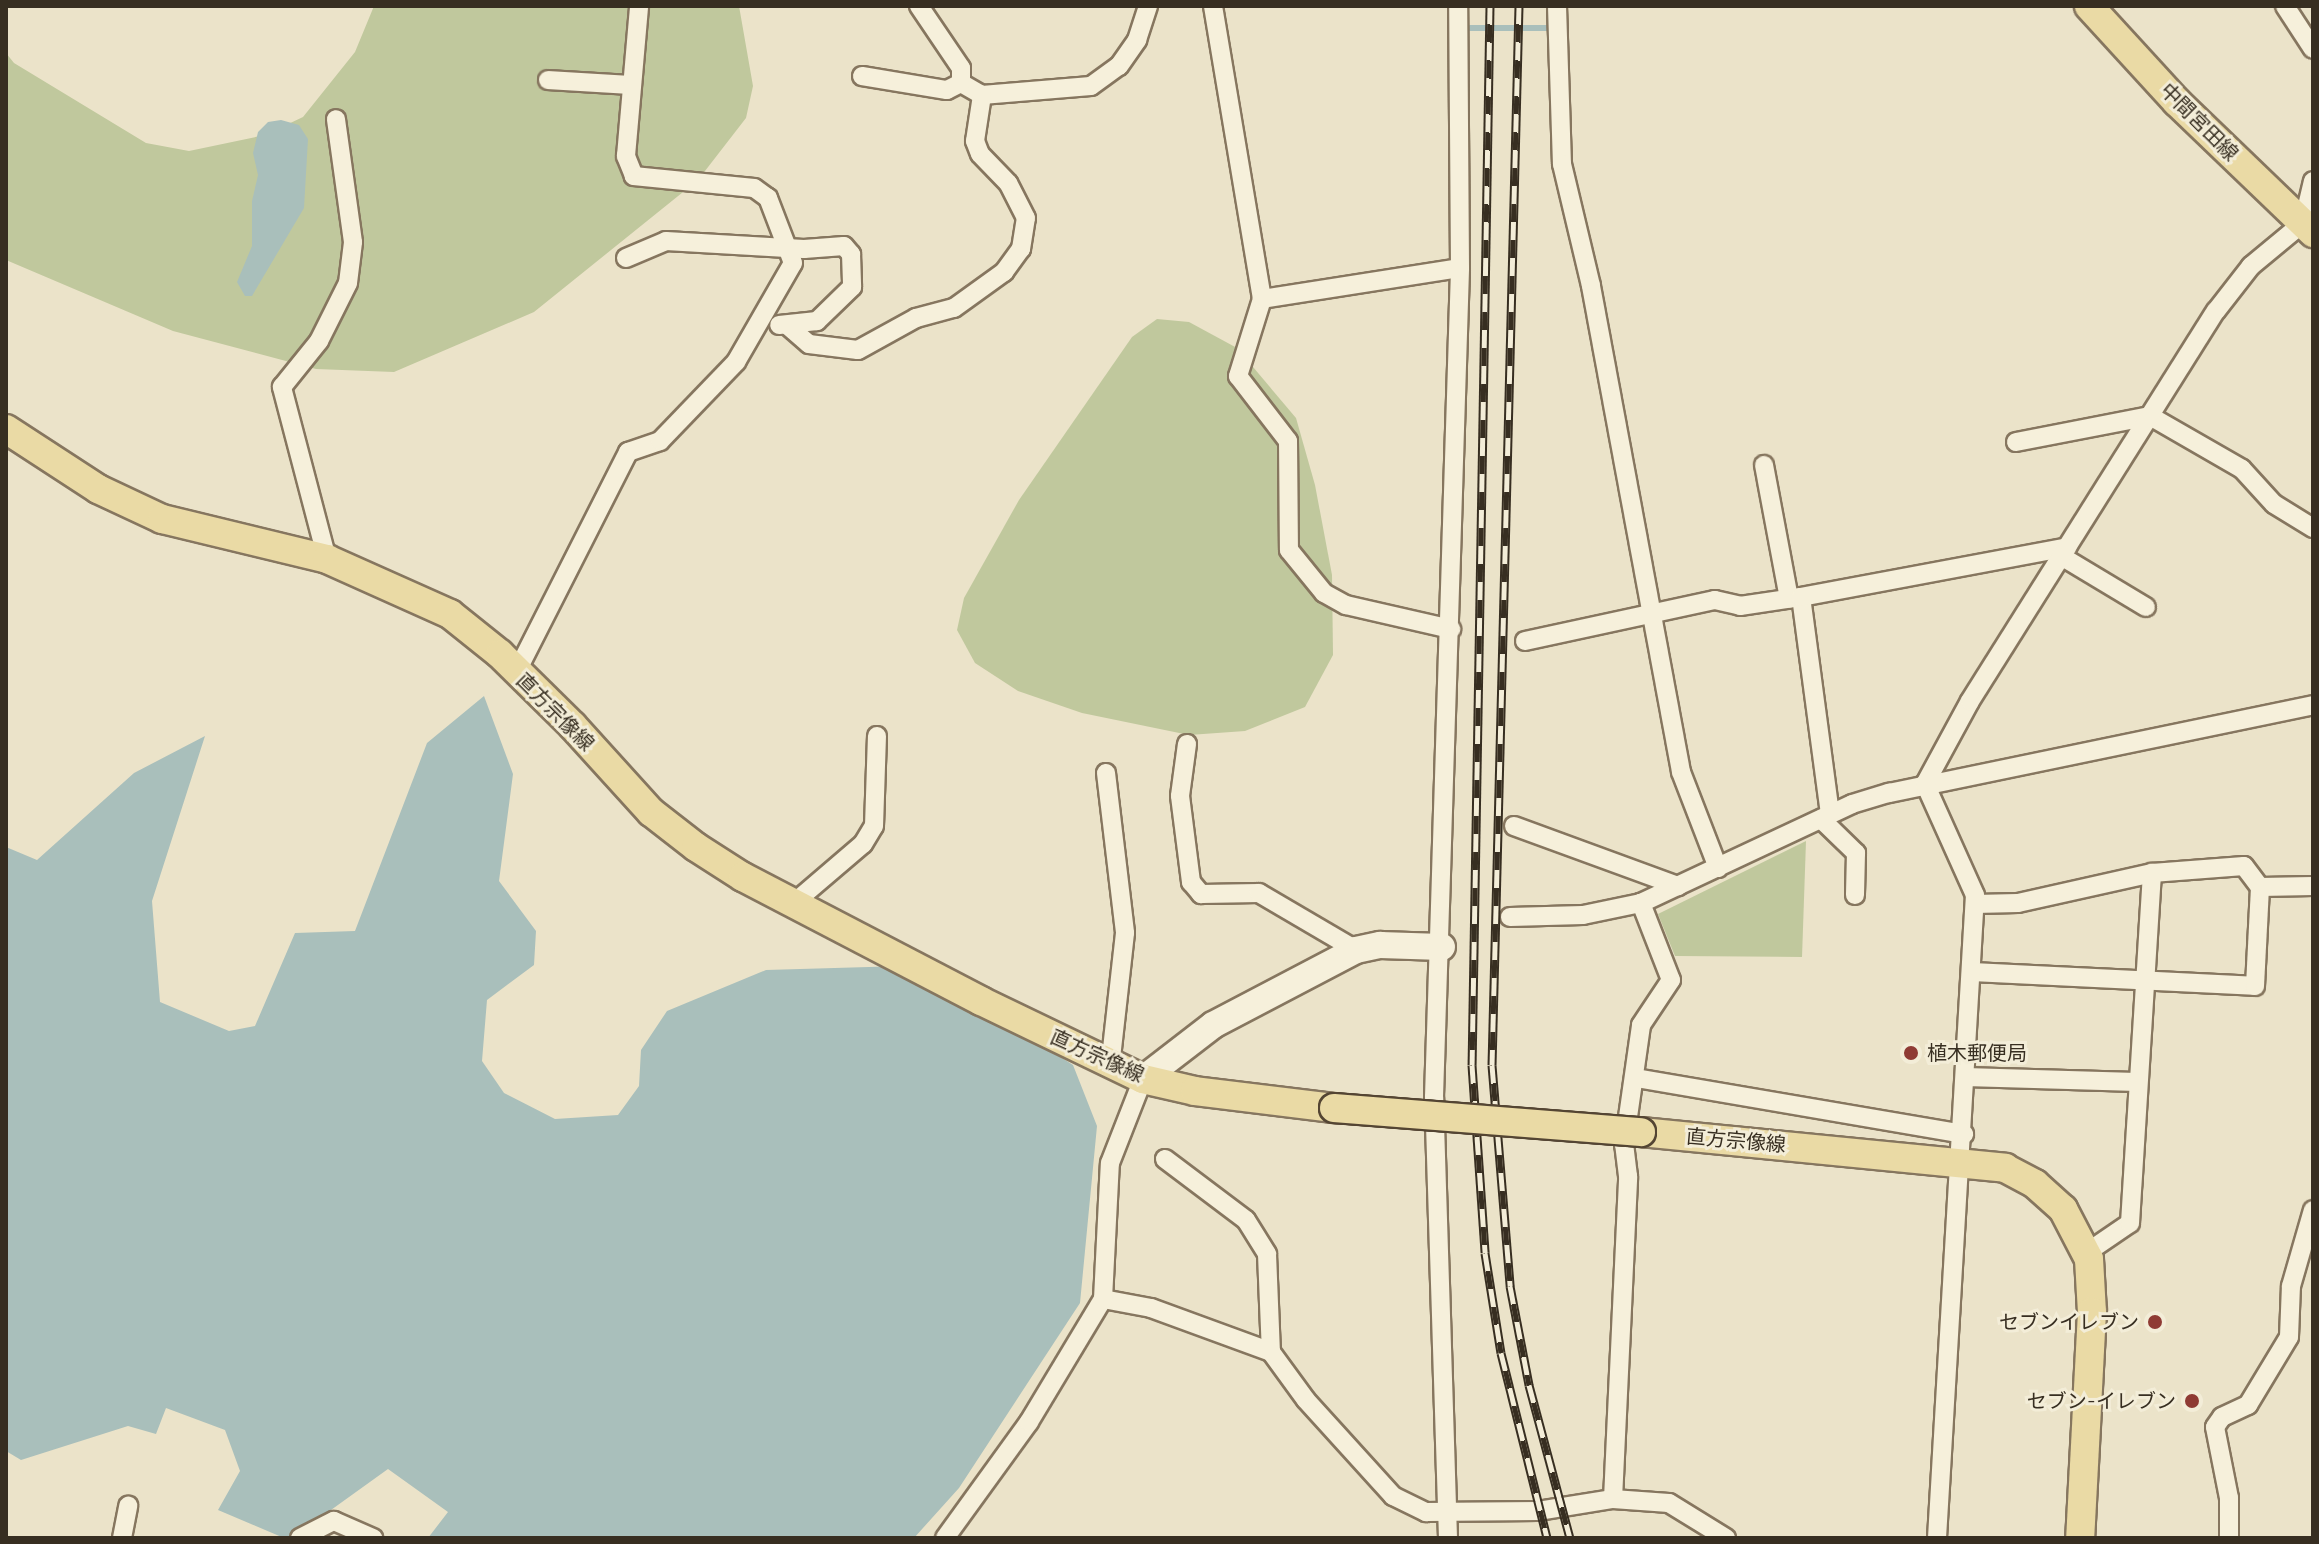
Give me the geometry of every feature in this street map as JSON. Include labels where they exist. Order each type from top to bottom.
[{"type":"main road","name":"中間宮田線","points":[[2089,6],[2177,102],[2308,228]]},
{"type":"main road","name":"直方宗像線","points":[[6,429],[98,489],[162,519],[327,559],[450,614],[572,725],[651,812],[743,877],[1110,1066],[1143,1079],[1195,1091],[1334,1108],[1641,1132],[1963,1148],[2035,1184],[2063,1209],[2086,1253],[2092,1378],[2080,1538]]},
{"type":"street","points":[[516,673],[628,452],[660,441],[736,362],[760,327],[793,263],[768,198],[754,188],[634,176],[626,156],[639,6]]},
{"type":"street","points":[[919,6],[961,68],[961,83]]},
{"type":"street","points":[[961,83],[982,95],[1091,86],[1128,53],[1148,6]]},
{"type":"street","points":[[1213,6],[1262,299],[1238,376],[1288,441],[1289,550],[1324,593],[1346,605],[1451,629]]},
{"type":"street","points":[[1448,1538],[1434,1097],[1442,947],[1460,268],[1458,6]]},
{"type":"street","points":[[1557,6],[1562,164],[1591,286],[1681,772],[1718,868]]},
{"type":"street","points":[[2285,6],[2313,49]]},
{"type":"street","points":[[862,76],[947,90],[961,83]]},
{"type":"street","points":[[548,80],[630,85]]},
{"type":"street","points":[[787,325],[809,344],[858,350],[916,318],[954,308],[1004,272],[1021,249],[1026,218],[1008,183],[975,141],[982,95]]},
{"type":"street","points":[[327,559],[282,387],[319,341],[348,283],[353,242],[336,119]]},
{"type":"street","points":[[1925,784],[2064,551],[2216,311],[2251,266],[2308,228],[2313,181]]},
{"type":"street","points":[[626,258],[666,241],[844,246],[851,254],[852,287],[817,321],[760,327]]},
{"type":"street","points":[[1262,299],[1460,268]]},
{"type":"street","points":[[2016,442],[2150,416],[2242,469],[2274,504],[2313,528]]},
{"type":"street","points":[[1764,465],[1795,598],[1826,816],[1856,853],[1855,895]]},
{"type":"street","points":[[1525,641],[1715,600],[1740,606],[2064,551],[2146,607]]},
{"type":"street","points":[[1510,917],[1583,915],[1641,903],[1826,816],[1925,784],[2313,705]]},
{"type":"street","points":[[795,902],[863,844],[874,826],[877,736]]},
{"type":"street","points":[[1187,744],[1180,796],[1191,882],[1201,894],[1259,893],[1356,950]]},
{"type":"street","points":[[1106,773],[1125,933],[1110,1066]]},
{"type":"street","points":[[1925,784],[1970,879],[1975,904],[1963,1148],[1937,1538]]},
{"type":"street","points":[[1514,826],[1678,886]]},
{"type":"street","points":[[1971,972],[2255,986],[2260,887],[2244,866],[2152,873],[2018,903],[1975,904]]},
{"type":"street","points":[[2086,1253],[2130,1223],[2152,873]]},
{"type":"street","points":[[2260,887],[2313,886]]},
{"type":"street","points":[[1613,1499],[1628,1176],[1624,1145],[1636,1078],[1641,1025],[1671,980],[1641,903]]},
{"type":"street","points":[[945,1538],[1029,1422],[1103,1299],[1110,1163],[1143,1079],[1213,1025],[1356,950],[1380,945],[1442,947]]},
{"type":"street","points":[[1965,1077],[2138,1082]]},
{"type":"street","points":[[1636,1078],[1963,1148]]},
{"type":"street","points":[[1165,1159],[1246,1220],[1267,1254],[1271,1352],[1306,1400],[1393,1496],[1426,1512],[1448,1513],[1538,1511],[1613,1499],[1669,1503],[1726,1538]]},
{"type":"street","points":[[2229,1538],[2229,1498],[2215,1427],[2222,1417],[2248,1405],[2289,1337],[2291,1286],[2313,1210]]},
{"type":"street","points":[[1103,1299],[1151,1308],[1271,1352]]},
{"type":"street","points":[[122,1538],[128,1506]]},
{"type":"street","points":[[300,1538],[334,1521],[364,1536]]},
{"type":"green space","points":[[374,6],[739,6],[753,86],[746,118],[698,180],[534,312],[394,372],[316,369],[173,331],[6,260],[6,53],[14,63],[146,143],[189,151],[265,135],[303,117],[355,52]]},
{"type":"green space","points":[[1157,319],[1189,322],[1237,348],[1296,418],[1315,485],[1332,575],[1333,655],[1305,707],[1245,731],[1189,735],[1082,713],[1018,691],[975,663],[957,630],[964,598],[1019,500],[1132,337]]},
{"type":"green space","points":[[1806,841],[1802,957],[1675,956],[1658,914]]},
{"type":"water","points":[[281,120],[299,125],[308,139],[304,208],[252,296],[245,296],[237,282],[252,246],[252,201],[258,175],[253,153],[258,132],[268,122]]},
{"type":"water","points":[[484,696],[513,774],[499,881],[536,931],[534,965],[487,1000],[482,1061],[504,1093],[555,1119],[618,1115],[639,1086],[641,1050],[667,1011],[766,970],[903,966],[974,1002],[1073,1065],[1097,1126],[1080,1303],[959,1488],[914,1538],[428,1538],[448,1512],[388,1469],[292,1538],[284,1538],[218,1510],[240,1471],[225,1430],[166,1408],[156,1434],[128,1426],[21,1460],[6,1451],[6,847],[37,860],[134,773],[205,736],[152,901],[160,1002],[229,1031],[255,1026],[295,933],[355,931],[427,743]]},
{"type":"waterway","points":[[1470,28],[1549,28],[1553,34]]},
{"type":"railway","points":[[1490,6],[1472,1065],[1485,1253],[1501,1353],[1547,1538]]},
{"type":"railway","points":[[1519,6],[1492,1065],[1510,1286],[1529,1385],[1570,1538]]},
{"type":"place","name":"植木郵便局","points":[[1911,1053]]},
{"type":"place","name":"セブンイレブン","points":[[2155,1322]]},
{"type":"place","name":"セブン-イレブン","points":[[2192,1401]]}]
